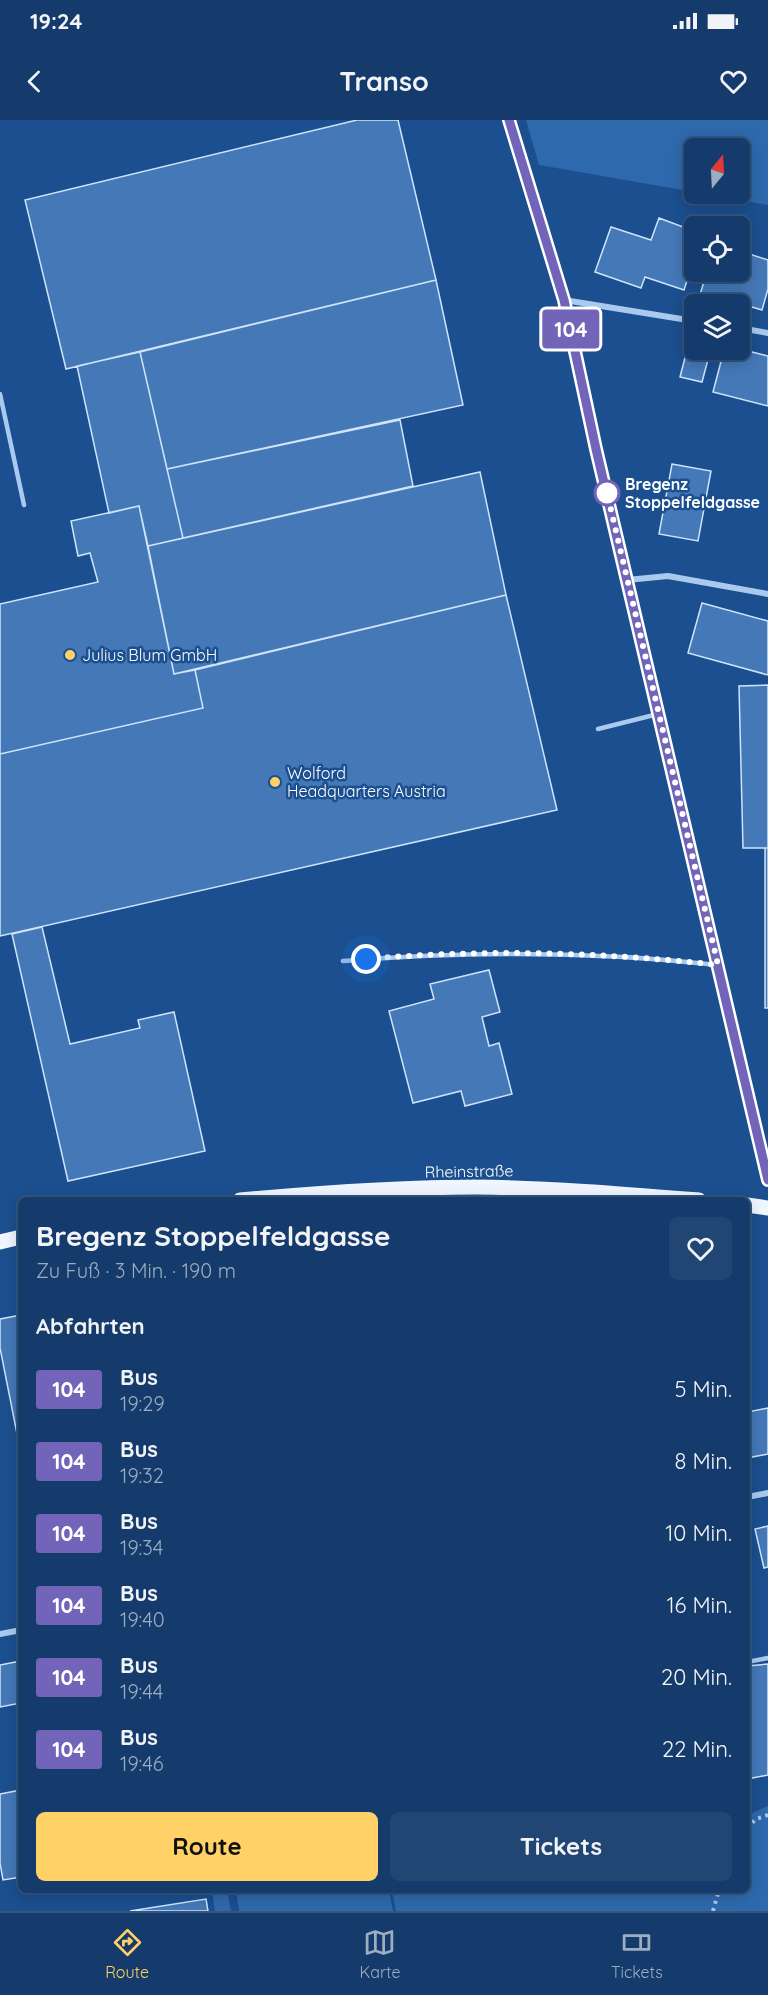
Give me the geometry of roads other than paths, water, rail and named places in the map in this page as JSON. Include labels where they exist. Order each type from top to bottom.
[{"type":"main road","name":"Rheinstraße","points":[[274,1197],[473,1187],[584,1190],[664,1197]]},
{"type":"main road","points":[[750,1205],[768,1208]]},
{"type":"main road","points":[[0,1242],[18,1238]]},
{"type":"street","points":[[509,120],[564,300],[658,714],[768,1180]]},
{"type":"street","points":[[564,300],[684,319]]},
{"type":"street","points":[[750,330],[768,333]]},
{"type":"street","points":[[627,580],[668,576],[768,594]]},
{"type":"street","points":[[750,1496],[768,1493]]},
{"type":"street","points":[[0,1634],[18,1631]]},
{"type":"lane","points":[[0,394],[24,505]]},
{"type":"lane","points":[[598,729],[658,714]]},
{"type":"lane","points":[[343,961],[412,955],[569,954],[648,957],[718,965]]},
{"type":"lane","points":[[750,1661],[768,1658]]},
{"type":"place","name":"Bregenz Stoppelfeldgasse","points":[[607,493]]},
{"type":"place","name":"Julius Blum GmbH","points":[[70,655]]},
{"type":"place","name":"Wolford Headquarters Austria","points":[[275,782]]}]
